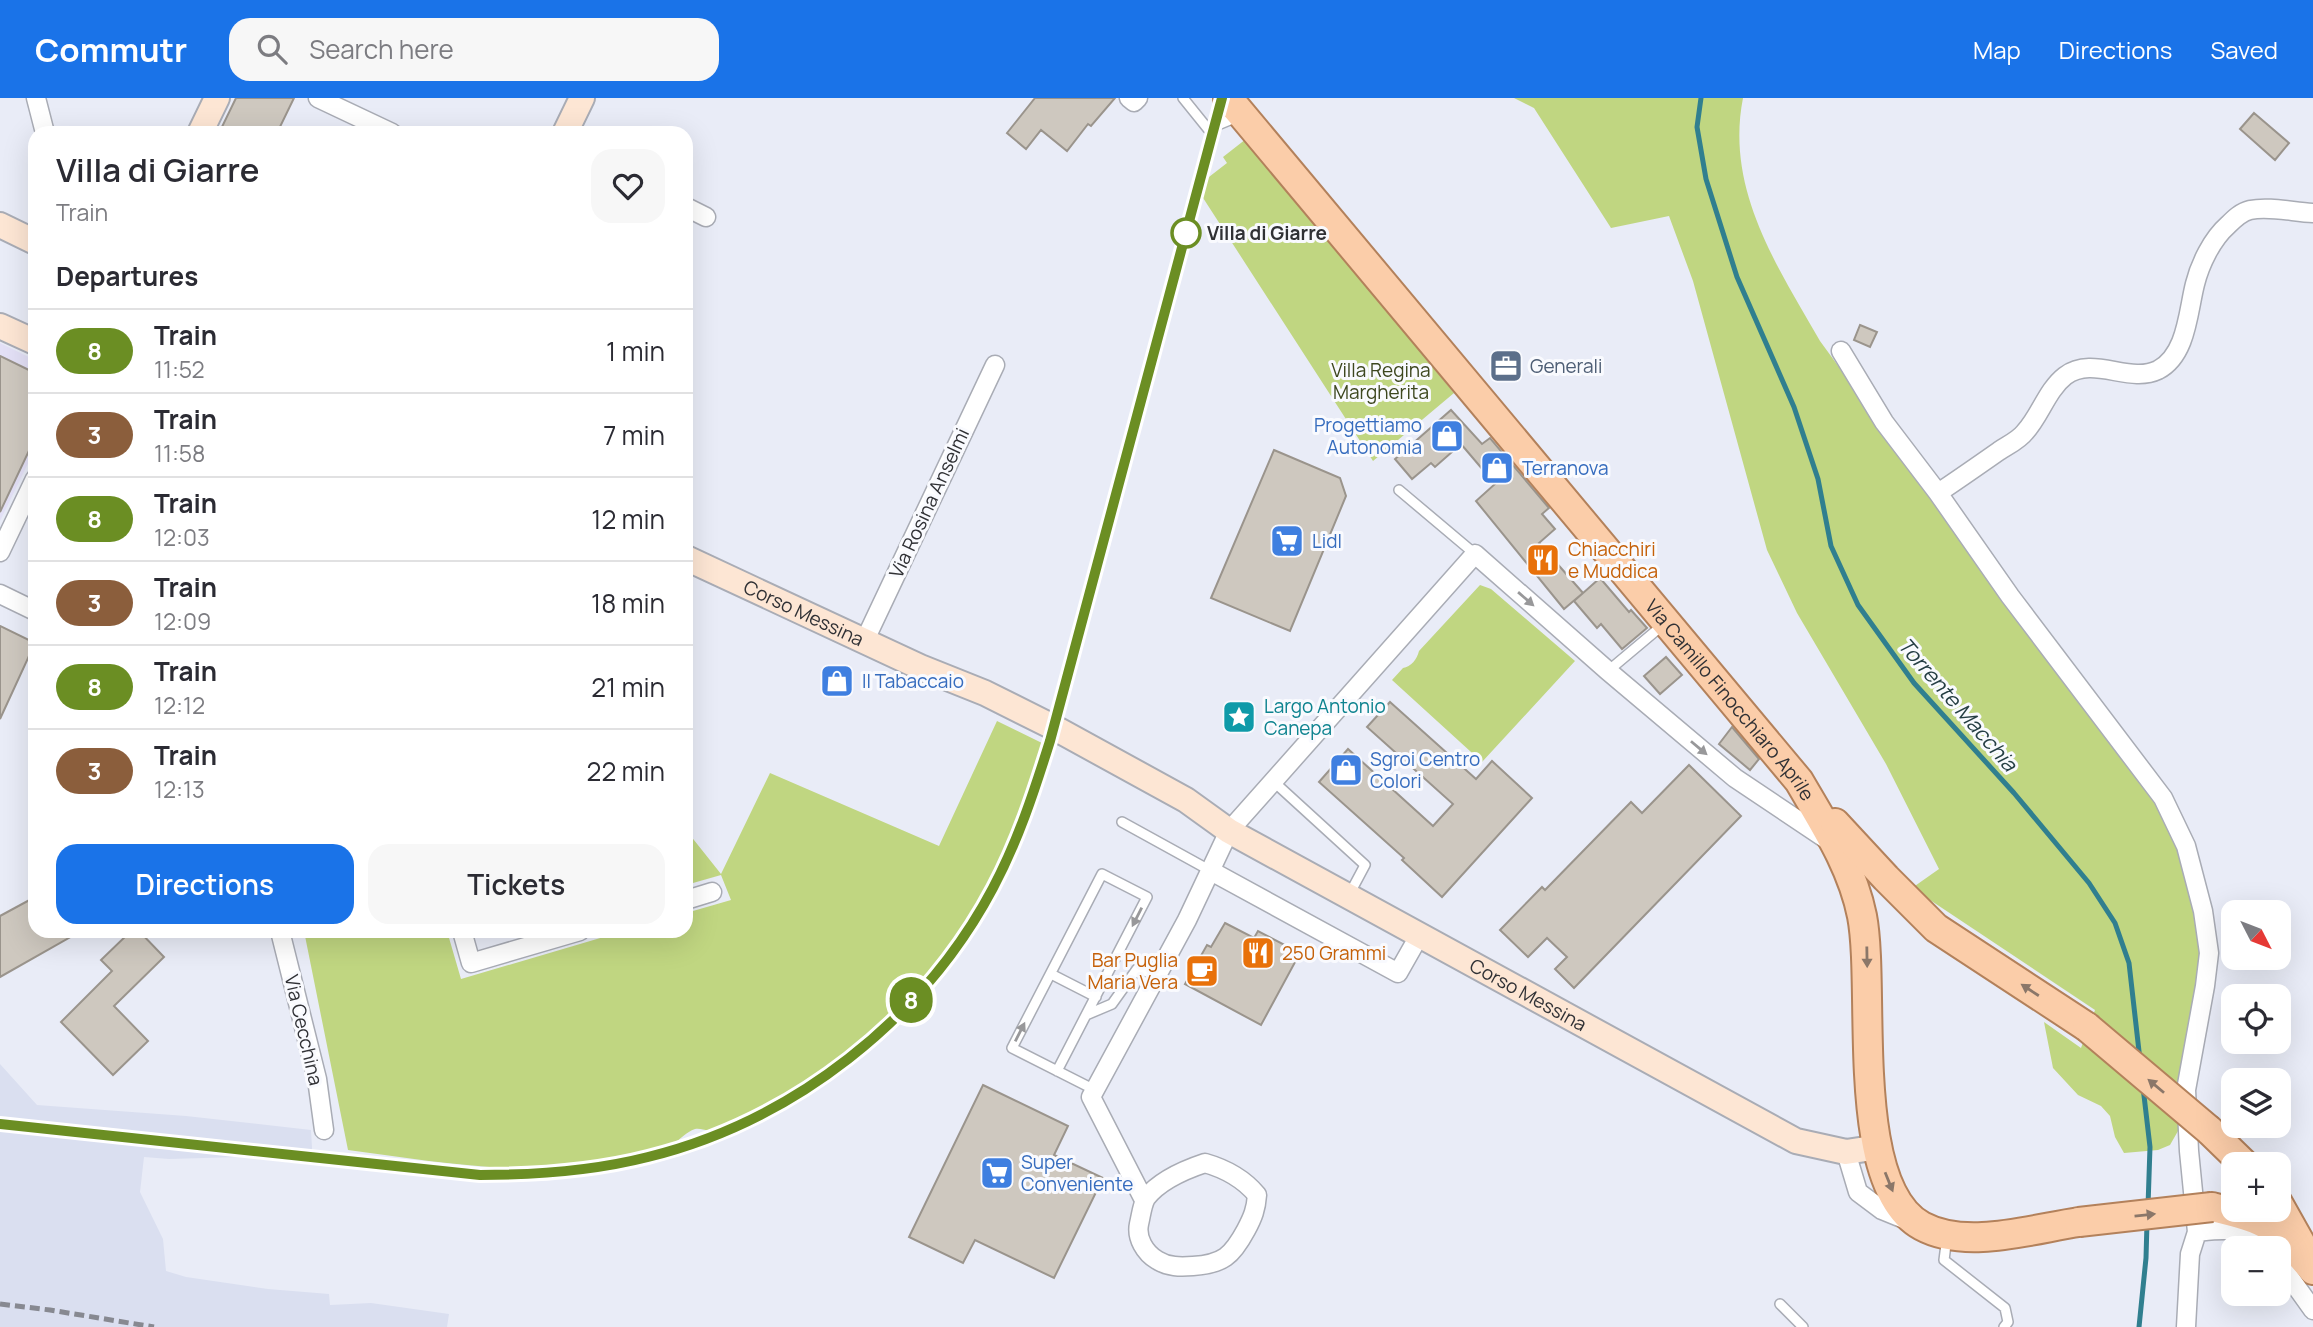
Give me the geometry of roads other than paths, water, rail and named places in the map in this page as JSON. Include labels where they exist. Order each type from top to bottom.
[{"type":"main road","name":"Via Camillo Finocchiaro Aprile","points":[[1235,107],[1799,781],[1853,883],[1862,915],[1866,943],[1868,1078],[1879,1147],[1892,1191],[1900,1205],[1920,1225],[1947,1235],[1979,1238],[2221,1203]]},
{"type":"main road","points":[[1799,781],[1878,869],[1936,928]]},
{"type":"main road","points":[[1862,915],[1867,902],[1873,897],[1881,897],[1936,928],[2087,1027],[2208,1129],[2230,1152]]},
{"type":"main road","points":[[2265,1222],[2285,1237],[2313,1270]]},
{"type":"main road","points":[[2288,1222],[2313,1270]]},
{"type":"street","points":[[36,98],[43,126]]},
{"type":"street","points":[[203,126],[217,98]]},
{"type":"street","points":[[318,98],[377,126]]},
{"type":"street","points":[[568,126],[582,98]]},
{"type":"street","points":[[1129,98],[1134,102],[1138,98]]},
{"type":"street","points":[[1938,493],[2025,433],[2054,388],[2065,376],[2075,371],[2094,368],[2141,373],[2158,370],[2176,352],[2183,339],[2196,281],[2209,250],[2222,230],[2236,217],[2246,211],[2259,209],[2313,213]]},
{"type":"street","points":[[693,210],[706,217]]},
{"type":"street","points":[[0,225],[28,239]]},
{"type":"street","points":[[0,326],[28,339]]},
{"type":"street","points":[[1841,351],[1884,422],[2018,607],[2163,798],[2186,846],[2203,911],[2209,953],[2186,1090],[2197,1232],[2190,1254],[2186,1327]]},
{"type":"street","name":"Via Rosina Anselmi","points":[[864,642],[995,365]]},
{"type":"street","points":[[0,552],[28,494]]},
{"type":"street","points":[[1144,1200],[1163,1182],[1188,1168],[1205,1163],[1222,1168],[1247,1182],[1257,1195],[1256,1210],[1236,1250],[1223,1260],[1208,1265],[1176,1267],[1157,1261],[1144,1248],[1138,1231],[1144,1200],[1091,1097],[1211,871],[1223,827],[1273,781],[1475,554],[1735,778],[1835,845]]},
{"type":"street","name":"Corso Messina","points":[[693,561],[864,642],[985,692],[1186,800],[1223,827],[1348,897],[1796,1141],[1846,1152]]},
{"type":"street","points":[[0,594],[28,608]]},
{"type":"street","points":[[1211,871],[1398,973],[1419,936]]},
{"type":"street","points":[[693,898],[712,892]]},
{"type":"street","name":"Via Cecchina","points":[[282,938],[317,1079],[324,1130]]},
{"type":"street","points":[[464,938],[471,963],[533,938]]},
{"type":"street","points":[[1879,1147],[1846,1152],[1858,1192],[1882,1210],[1920,1225]]},
{"type":"street","points":[[2197,1232],[2237,1230],[2247,1236]]},
{"type":"street","points":[[2291,1279],[2313,1310]]},
{"type":"lane","points":[[1184,98],[1208,129],[1235,107]]},
{"type":"lane","points":[[1399,490],[1475,554]]},
{"type":"lane","points":[[1608,671],[1666,622]]},
{"type":"lane","points":[[1273,781],[1365,865],[1348,897]]},
{"type":"lane","points":[[1122,822],[1211,871]]},
{"type":"lane","points":[[1057,1071],[1147,897],[1102,874],[1012,1048],[1057,1071],[1095,1090]]},
{"type":"lane","points":[[1086,1015],[1112,1004],[1137,969],[1157,975]]},
{"type":"lane","points":[[1051,974],[1096,997]]},
{"type":"lane","points":[[1947,1235],[1944,1260],[2005,1308],[2008,1322],[2004,1327]]},
{"type":"lane","points":[[1780,1304],[1803,1327]]},
{"type":"waterway","name":"Torrente Macchia","points":[[1701,98],[1697,127],[1706,179],[1737,277],[1794,407],[1818,479],[1831,546],[1858,605],[1914,683],[2014,793],[2089,883],[2115,923],[2129,963],[2140,1060]]},
{"type":"waterway","name":"Torrente Macchia","points":[[2143,1087],[2150,1147],[2148,1206]]},
{"type":"waterway","name":"Torrente Macchia","points":[[2139,1327],[2147,1223]]},
{"type":"railway","points":[[0,1124],[454,1172],[536,1173],[616,1164],[692,1143],[764,1112],[830,1071],[890,1021],[944,961],[990,893],[1017,838],[1050,741],[1197,189]]},
{"type":"railway","points":[[0,1304],[154,1327]]},
{"type":"train","name":"8","points":[[0,1124],[480,1175],[555,1173],[627,1162],[696,1142],[762,1114],[807,1088],[853,1055],[892,1020],[946,961],[991,891],[1026,816],[1050,741],[1222,98]]},
{"type":"place","name":"Villa di Giarre","points":[[1186,233]]},
{"type":"place","name":"Generali","points":[[1506,366]]},
{"type":"place","name":"Progettiamo Autonomia","points":[[1447,436]]},
{"type":"place","name":"Terranova","points":[[1497,468]]},
{"type":"place","name":"Lidl","points":[[1287,541]]},
{"type":"place","name":"Chiacchiri e Muddica","points":[[1543,560]]},
{"type":"place","name":"Il Tabaccaio","points":[[837,681]]},
{"type":"place","name":"Largo Antonio Canepa","points":[[1239,717]]},
{"type":"place","name":"Sgroi Centro Colori","points":[[1346,770]]},
{"type":"place","name":"250 Grammi","points":[[1258,953]]},
{"type":"place","name":"Bar Puglia Maria Vera","points":[[1202,971]]},
{"type":"place","name":"Super Conveniente","points":[[997,1173]]},
{"type":"park label","name":"Villa Regina Margherita","points":[[1381,381]]}]
